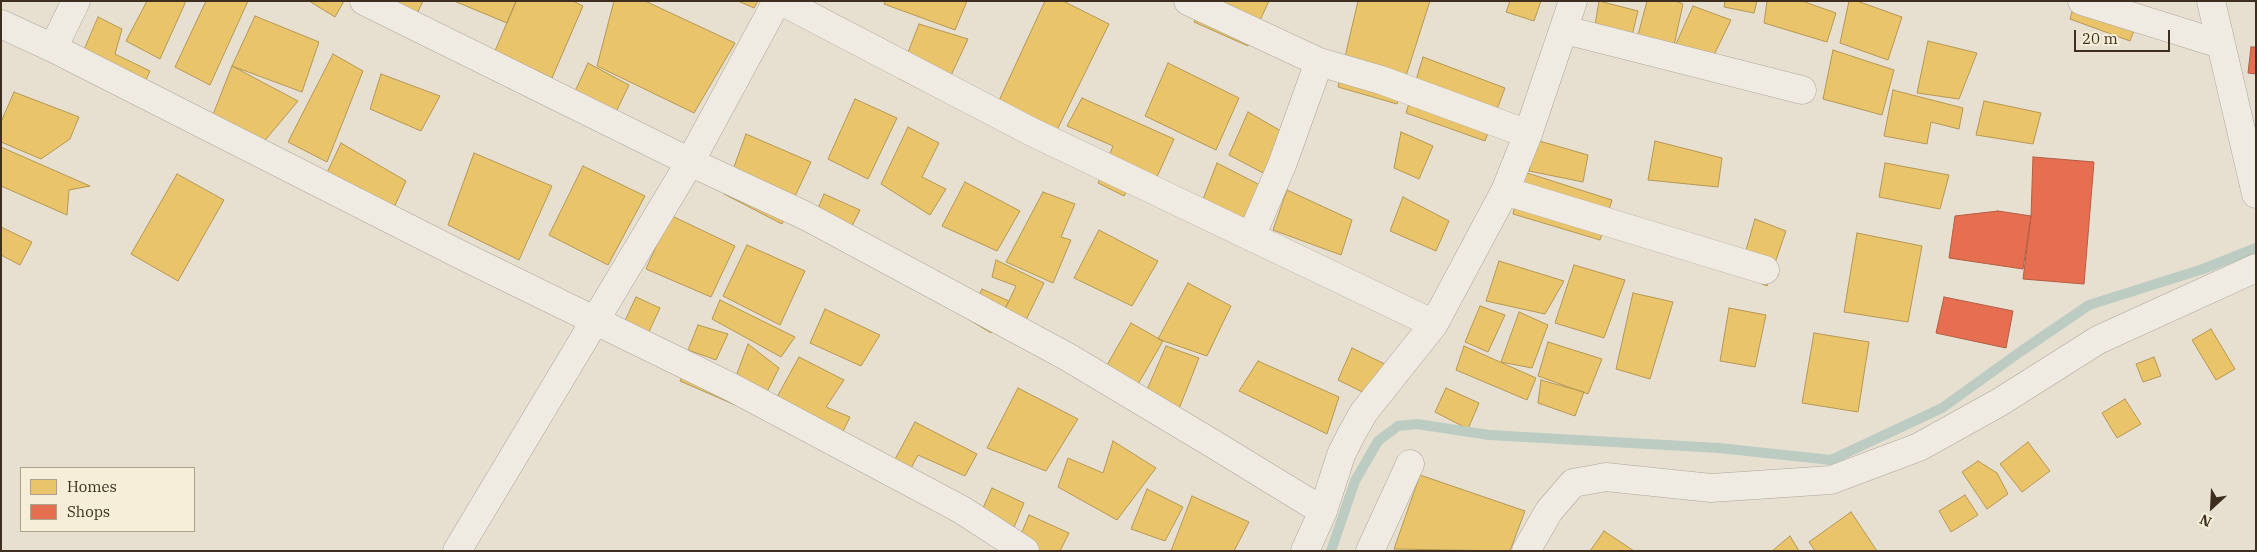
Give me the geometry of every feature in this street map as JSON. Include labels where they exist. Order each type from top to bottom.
[{"type":"street","points":[[53,48],[76,1]]},
{"type":"street","points":[[364,1],[690,162],[806,216],[1066,356],[1322,511]]},
{"type":"street","points":[[458,551],[690,162],[777,1]]},
{"type":"street","points":[[781,1],[1032,132],[1434,324]]},
{"type":"street","points":[[1188,1],[1319,62],[1381,80],[1528,134]]},
{"type":"street","points":[[1305,551],[1322,511],[1341,455],[1364,412],[1434,324],[1504,191],[1528,134],[1565,30],[1573,1]]},
{"type":"street","points":[[2082,1],[2220,44]]},
{"type":"street","points":[[2211,1],[2256,194]]},
{"type":"street","points":[[1,24],[53,48],[294,172],[853,450],[962,510],[1025,551]]},
{"type":"street","points":[[1565,30],[1802,90]]},
{"type":"street","points":[[1251,237],[1282,165],[1319,62]]},
{"type":"street","points":[[1504,191],[1765,270]]},
{"type":"street","points":[[1526,551],[1549,511],[1573,483],[1606,477],[1711,488],[1830,480],[1919,448],[2000,402],[2098,340],[2256,268]]},
{"type":"street","points":[[1370,551],[1410,464]]},
{"type":"building: Homes","points":[[147,1],[186,1],[160,59],[126,41]]},
{"type":"building: Homes","points":[[206,1],[248,1],[210,85],[175,67]]},
{"type":"building: Homes","points":[[309,1],[344,1],[335,17]]},
{"type":"building: Homes","points":[[356,1],[423,1],[414,20]]},
{"type":"building: Homes","points":[[454,1],[515,1],[516,2],[507,23]]},
{"type":"building: Homes","points":[[516,1],[573,1],[583,6],[552,78],[495,51]]},
{"type":"building: Homes","points":[[614,1],[645,1],[735,43],[694,113],[597,66]]},
{"type":"building: Homes","points":[[738,1],[758,1],[754,8]]},
{"type":"building: Homes","points":[[885,1],[967,1],[955,30],[884,4]]},
{"type":"building: Homes","points":[[1045,1],[1063,1],[1109,24],[1055,134],[996,107]]},
{"type":"building: Homes","points":[[1204,1],[1269,1],[1248,46],[1194,22]]},
{"type":"building: Homes","points":[[1358,1],[1430,1],[1397,104],[1338,87]]},
{"type":"building: Homes","points":[[1510,1],[1541,1],[1534,21],[1506,12]]},
{"type":"building: Homes","points":[[1599,1],[1638,11],[1628,52],[1592,44]]},
{"type":"building: Homes","points":[[1647,1],[1676,1],[1683,4],[1670,64],[1633,54]]},
{"type":"building: Homes","points":[[1725,1],[1757,1],[1754,13],[1724,7]]},
{"type":"building: Homes","points":[[1767,1],[1802,1],[1836,13],[1827,42],[1764,23]]},
{"type":"building: Homes","points":[[1849,1],[1857,1],[1902,17],[1888,60],[1840,43]]},
{"type":"building: Homes","points":[[2075,1],[2142,9],[2130,41],[2070,19]]},
{"type":"building: Homes","points":[[1693,6],[1731,20],[1712,59],[1675,46]]},
{"type":"building: Homes","points":[[255,16],[319,42],[302,92],[232,66]]},
{"type":"building: Homes","points":[[98,17],[122,29],[115,54],[150,71],[138,97],[77,66]]},
{"type":"building: Homes","points":[[919,24],[968,39],[940,99],[898,78]]},
{"type":"building: Homes","points":[[1928,41],[1977,53],[1959,99],[1917,93]]},
{"type":"building: Homes","points":[[1833,50],[1894,70],[1882,115],[1823,99]]},
{"type":"building: Homes","points":[[333,54],[363,71],[327,162],[288,142]]},
{"type":"building: Homes","points":[[1423,57],[1505,88],[1485,141],[1406,113]]},
{"type":"building: Homes","points":[[588,63],[629,85],[605,135],[565,113]]},
{"type":"building: Homes","points":[[1168,63],[1239,98],[1216,150],[1145,116]]},
{"type":"building: Homes","points":[[232,66],[298,101],[251,157],[205,135]]},
{"type":"building: Homes","points":[[381,74],[440,96],[421,131],[370,109]]},
{"type":"building: Homes","points":[[1893,90],[1963,108],[1959,129],[1931,122],[1927,144],[1884,136]]},
{"type":"building: Homes","points":[[14,92],[79,117],[70,139],[41,159],[1,142],[1,122]]},
{"type":"building: Homes","points":[[1082,98],[1174,139],[1156,179],[1138,168],[1124,196],[1098,183],[1113,146],[1067,126]]},
{"type":"building: Homes","points":[[855,99],[897,118],[868,179],[828,159]]},
{"type":"building: Homes","points":[[1984,101],[2041,113],[2033,144],[1976,135]]},
{"type":"building: Homes","points":[[1248,112],[1288,135],[1267,175],[1229,155]]},
{"type":"building: Homes","points":[[908,127],[939,143],[922,177],[946,189],[930,215],[881,184]]},
{"type":"building: Homes","points":[[1401,132],[1433,146],[1419,179],[1394,168]]},
{"type":"building: Homes","points":[[746,134],[811,162],[782,224],[724,194]]},
{"type":"building: Homes","points":[[1536,140],[1588,155],[1583,182],[1529,171]]},
{"type":"building: Homes","points":[[1655,141],[1722,158],[1718,187],[1648,180]]},
{"type":"building: Homes","points":[[341,143],[406,181],[384,230],[317,194]]},
{"type":"building: Homes","points":[[1,147],[90,186],[69,190],[67,215],[1,186]]},
{"type":"building: Homes","points":[[474,153],[552,186],[519,260],[448,225]]},
{"type":"building: Homes","points":[[1217,163],[1260,185],[1239,232],[1200,207]]},
{"type":"building: Homes","points":[[1885,163],[1949,175],[1940,209],[1879,197]]},
{"type":"building: Homes","points":[[583,166],[645,196],[608,265],[549,235]]},
{"type":"building: Homes","points":[[1524,172],[1612,200],[1600,240],[1513,214]]},
{"type":"building: Homes","points":[[177,174],[224,200],[178,281],[131,254]]},
{"type":"building: Homes","points":[[965,182],[1020,211],[997,251],[942,226]]},
{"type":"building: Homes","points":[[1287,190],[1352,220],[1341,255],[1273,230]]},
{"type":"building: Homes","points":[[1043,192],[1075,204],[1061,237],[1071,240],[1053,283],[1006,262]]},
{"type":"building: Homes","points":[[824,194],[860,210],[842,246],[809,230]]},
{"type":"building: Homes","points":[[1403,197],[1449,221],[1436,251],[1390,231]]},
{"type":"building: Homes","points":[[670,215],[735,246],[711,297],[646,269]]},
{"type":"building: Homes","points":[[1755,219],[1786,231],[1767,286],[1739,274]]},
{"type":"building: Homes","points":[[1,227],[32,242],[20,265],[1,255]]},
{"type":"building: Homes","points":[[1099,230],[1158,261],[1132,306],[1074,278]]},
{"type":"building: Homes","points":[[1857,233],[1922,246],[1908,322],[1844,312]]},
{"type":"building: Homes","points":[[747,245],[805,271],[780,325],[723,296]]},
{"type":"building: Homes","points":[[996,260],[1044,283],[1025,322],[1005,309],[1016,286],[992,277]]},
{"type":"building: Homes","points":[[1499,261],[1564,281],[1545,314],[1486,301]]},
{"type":"building: Homes","points":[[1574,265],[1625,280],[1604,338],[1555,323]]},
{"type":"building: Homes","points":[[1188,283],[1231,306],[1207,356],[1158,339]]},
{"type":"building: Homes","points":[[982,289],[1009,301],[991,333],[968,319]]},
{"type":"building: Homes","points":[[1633,293],[1673,302],[1650,379],[1616,369]]},
{"type":"building: Homes","points":[[636,297],[660,308],[640,351],[616,340]]},
{"type":"building: Homes","points":[[720,300],[795,337],[781,357],[712,319]]},
{"type":"building: Homes","points":[[1480,306],[1505,315],[1488,352],[1465,342]]},
{"type":"building: Homes","points":[[1729,308],[1766,315],[1755,367],[1720,361]]},
{"type":"building: Homes","points":[[825,309],[880,335],[861,366],[810,343]]},
{"type":"building: Homes","points":[[1519,312],[1548,325],[1532,368],[1501,362]]},
{"type":"building: Homes","points":[[1131,323],[1163,341],[1134,391],[1103,372]]},
{"type":"building: Homes","points":[[698,325],[728,334],[716,360],[688,350]]},
{"type":"building: Homes","points":[[2211,329],[2235,369],[2216,380],[2192,340]]},
{"type":"building: Homes","points":[[1814,333],[1869,342],[1858,412],[1802,403]]},
{"type":"building: Homes","points":[[1548,342],[1602,359],[1588,394],[1538,376]]},
{"type":"building: Homes","points":[[748,344],[779,368],[756,414],[680,381],[691,357],[735,379]]},
{"type":"building: Homes","points":[[1166,346],[1199,358],[1177,414],[1139,408]]},
{"type":"building: Homes","points":[[1464,346],[1536,378],[1527,400],[1456,370]]},
{"type":"building: Homes","points":[[1352,348],[1393,368],[1381,401],[1338,380]]},
{"type":"building: Homes","points":[[799,357],[844,380],[826,407],[850,417],[833,452],[777,397]]},
{"type":"building: Homes","points":[[2154,357],[2161,376],[2143,382],[2136,364]]},
{"type":"building: Homes","points":[[1258,361],[1339,397],[1327,434],[1239,391]]},
{"type":"building: Homes","points":[[1541,380],[1584,392],[1575,416],[1538,403]]},
{"type":"building: Homes","points":[[1018,388],[1078,419],[1046,471],[987,448]]},
{"type":"building: Homes","points":[[1446,388],[1479,403],[1468,429],[1435,412]]},
{"type":"building: Homes","points":[[2125,399],[2141,424],[2117,438],[2102,413]]},
{"type":"building: Homes","points":[[915,422],[977,454],[965,476],[918,455],[908,474],[892,465]]},
{"type":"building: Homes","points":[[1113,441],[1156,468],[1117,520],[1058,487],[1068,458],[1103,473]]},
{"type":"building: Homes","points":[[2028,442],[2050,471],[2022,492],[2000,464]]},
{"type":"building: Homes","points":[[1978,461],[1997,473],[2008,494],[1987,509],[1962,472]]},
{"type":"building: Homes","points":[[1420,475],[1525,511],[1510,551],[1394,549]]},
{"type":"building: Homes","points":[[992,488],[1024,503],[1006,547],[972,532]]},
{"type":"building: Homes","points":[[1147,489],[1183,507],[1165,541],[1131,529]]},
{"type":"building: Homes","points":[[1965,495],[1978,515],[1951,532],[1939,511]]},
{"type":"building: Homes","points":[[1192,496],[1249,522],[1234,551],[1171,551]]},
{"type":"building: Homes","points":[[1851,512],[1877,551],[1815,551],[1809,542]]},
{"type":"building: Homes","points":[[1029,515],[1069,533],[1060,551],[1014,551]]},
{"type":"building: Homes","points":[[1604,531],[1634,551],[1590,551]]},
{"type":"building: Homes","points":[[1790,536],[1799,551],[1772,551]]},
{"type":"building: Shops","points":[[2251,47],[2256,47],[2256,74],[2248,73]]},
{"type":"building: Shops","points":[[2033,157],[2094,162],[2084,284],[2023,279],[2031,216]]},
{"type":"building: Shops","points":[[1998,211],[2031,216],[2023,269],[1949,258],[1955,216]]},
{"type":"building: Shops","points":[[1944,297],[2013,311],[2006,348],[1936,333]]},
{"type":"waterway","points":[[1331,551],[1355,481],[1378,441],[1398,426],[1417,424],[1489,435],[1719,448],[1831,460],[1942,408],[2089,305],[2203,269],[2256,248]]}]
